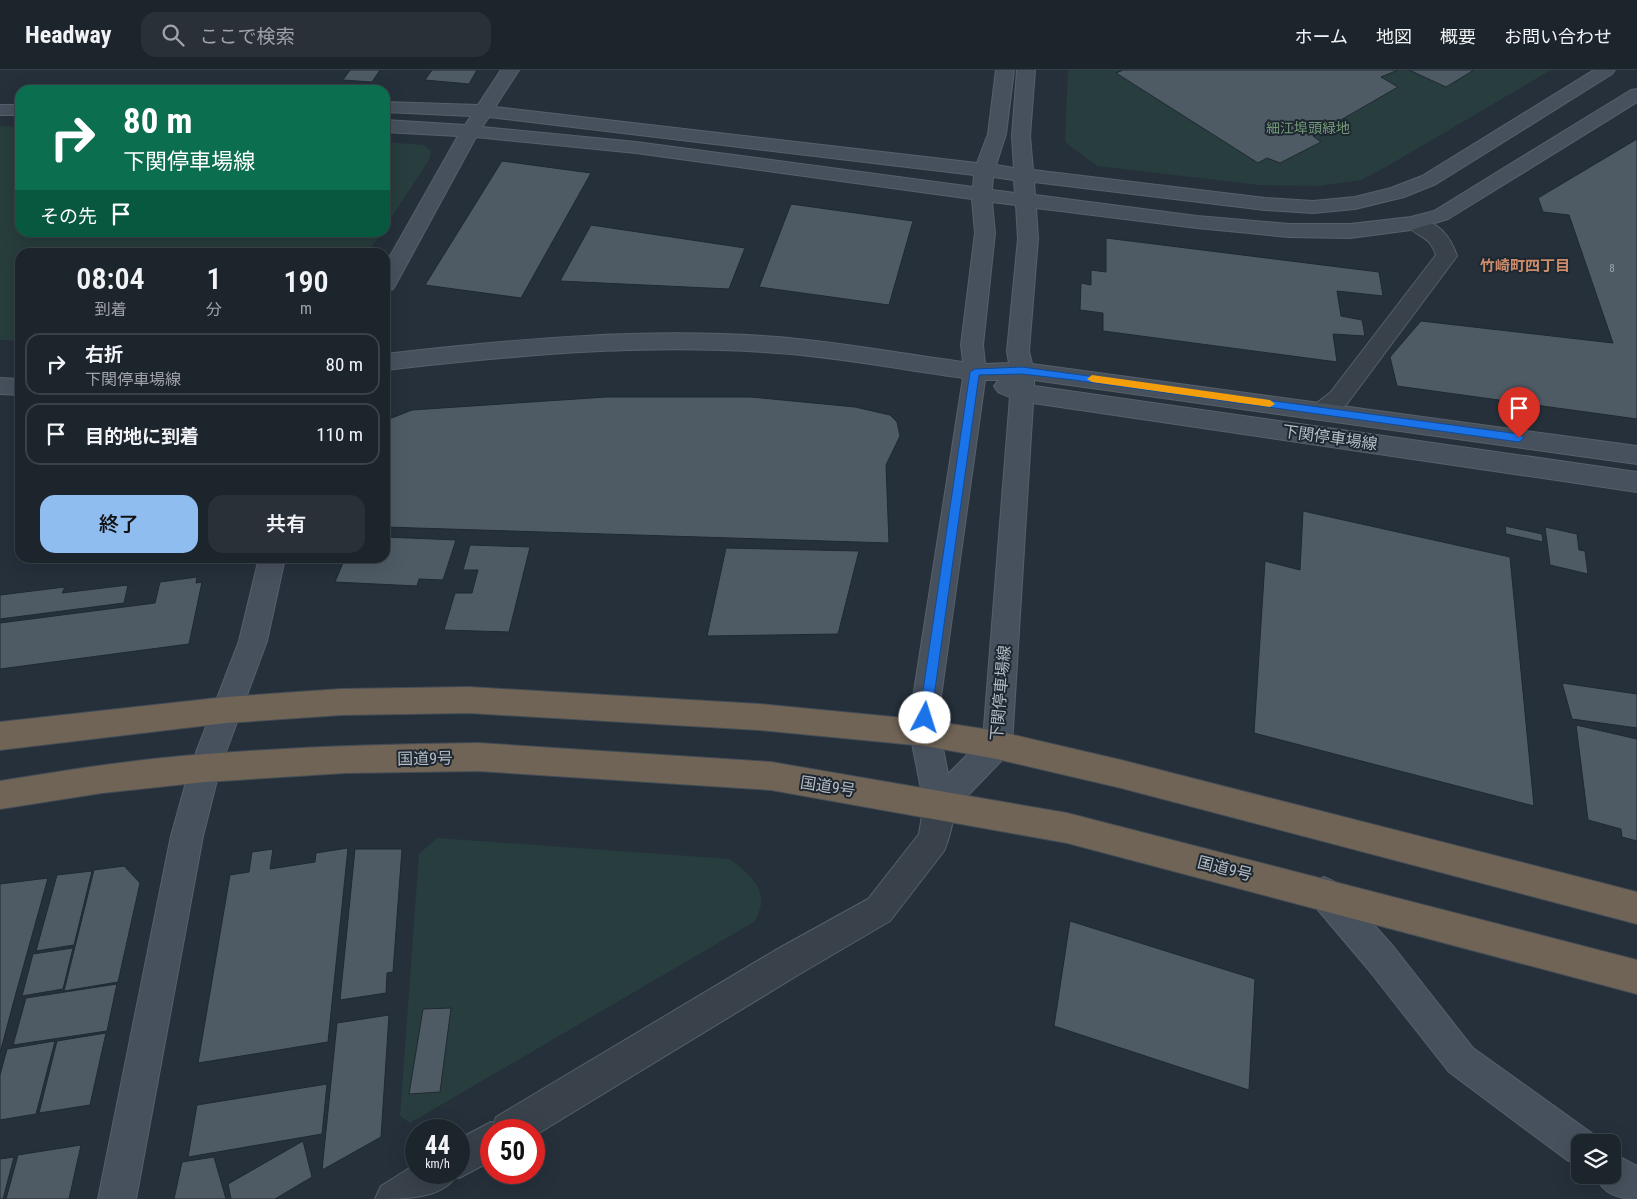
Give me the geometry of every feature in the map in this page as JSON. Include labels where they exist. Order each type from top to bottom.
[{"type":"highway","points":[[0,736],[226,710],[341,702],[469,700],[759,716],[925,733],[998,746],[1121,774],[1637,908]]},
{"type":"highway","name":"国道9号","points":[[0,794],[102,779],[205,768],[345,759],[478,757],[771,776],[1068,828],[1637,978]]},
{"type":"street","points":[[390,275],[471,130],[510,70]]},
{"type":"street","points":[[526,1119],[786,963],[879,910],[933,840],[939,804],[925,733],[926,704],[975,372],[972,345],[985,233],[982,194],[984,172],[997,134],[1005,70]]},
{"type":"street","points":[[1022,382],[1018,351],[1028,239],[1021,136],[1026,70]]},
{"type":"street","points":[[390,107],[484,111],[1024,177],[1265,204],[1314,207],[1355,203],[1398,193],[1429,180],[1600,73]]},
{"type":"street","points":[[390,126],[471,130],[544,137],[1024,200],[1222,224],[1324,233],[1378,229],[1416,223],[1441,215],[1637,94]]},
{"type":"street","points":[[0,110],[15,110]]},
{"type":"street","points":[[1322,411],[1338,399],[1350,384],[1446,256],[1441,239],[1416,223]]},
{"type":"street","name":"下関停車場線","points":[[390,362],[576,344],[718,342],[780,345],[975,372],[1022,382],[1637,482]]},
{"type":"street","name":"下関停車場線","points":[[1022,382],[1322,411],[1637,455]]},
{"type":"street","name":"下関停車場線","points":[[939,804],[998,746],[1022,382]]},
{"type":"street","points":[[0,386],[15,387]]},
{"type":"street","points":[[117,1199],[187,836],[205,768],[253,641],[271,563]]},
{"type":"street","points":[[1324,894],[1380,957],[1461,1060],[1571,1140]]},
{"type":"street","points":[[1621,1177],[1637,1189]]},
{"type":"street","points":[[394,1199],[418,1184]]},
{"type":"green space","name":"細江埠頭緑地","points":[[1068,70],[1551,70],[1361,180],[1318,186],[1259,185],[1097,166],[1065,142]]},
{"type":"green space","points":[[0,126],[15,127],[15,237],[378,237],[371,248],[15,248],[15,341],[0,340]]},
{"type":"green space","points":[[390,142],[424,145],[431,151],[429,160],[390,219]]},
{"type":"green space","points":[[437,838],[730,859],[752,879],[757,886],[761,902],[754,922],[417,1119],[405,1120],[400,1116],[419,854]]},
{"type":"building","points":[[350,70],[380,70],[372,82],[343,80]]},
{"type":"building","points":[[432,70],[477,70],[469,84],[425,80]]},
{"type":"building","points":[[1123,70],[1398,70],[1381,77],[1398,87],[1313,136],[1321,142],[1280,163],[1267,158],[1258,163],[1116,73]]},
{"type":"building","points":[[1409,70],[1474,70],[1446,87]]},
{"type":"building","points":[[1637,139],[1637,419],[1397,386],[1390,357],[1421,321],[1613,343],[1569,215],[1543,212],[1538,198]]},
{"type":"building","points":[[502,161],[591,173],[521,298],[425,285]]},
{"type":"building","points":[[791,204],[913,221],[889,305],[759,287]]},
{"type":"building","points":[[591,225],[745,248],[729,289],[560,281]]},
{"type":"building","points":[[1106,238],[1379,272],[1383,296],[1337,291],[1341,316],[1362,320],[1365,336],[1333,334],[1337,362],[1103,331],[1103,313],[1080,310],[1081,283],[1091,285],[1091,270],[1106,272]]},
{"type":"building","points":[[606,397],[751,397],[855,407],[890,415],[897,422],[900,436],[886,465],[889,543],[390,527],[390,419],[412,410]]},
{"type":"building","points":[[1303,511],[1510,557],[1534,806],[1254,733],[1265,561],[1300,570]]},
{"type":"building","points":[[1505,526],[1542,534],[1543,542],[1506,534]]},
{"type":"building","points":[[1545,527],[1577,534],[1579,550],[1585,551],[1588,574],[1550,565]]},
{"type":"building","points":[[390,537],[456,540],[443,580],[419,579],[417,586],[335,582],[343,563],[390,563]]},
{"type":"building","points":[[470,545],[530,547],[509,632],[444,630],[455,593],[472,593],[478,570],[463,570]]},
{"type":"building","points":[[726,548],[859,551],[838,634],[707,636]]},
{"type":"building","points":[[197,577],[196,583],[202,582],[189,644],[0,669],[0,623],[155,603],[160,582]]},
{"type":"building","points":[[128,585],[124,603],[0,619],[0,595],[65,587],[62,593]]},
{"type":"building","points":[[1562,683],[1637,694],[1637,728],[1572,719]]},
{"type":"building","points":[[1576,725],[1637,739],[1637,841],[1622,837],[1621,829],[1588,820]]},
{"type":"building","points":[[348,848],[328,1042],[198,1063],[230,875],[249,872],[252,852],[273,849],[270,869],[315,862],[316,853]]},
{"type":"building","points":[[355,849],[402,849],[393,972],[387,973],[386,993],[340,1000]]},
{"type":"building","points":[[124,866],[140,883],[118,982],[64,991],[94,870]]},
{"type":"building","points":[[92,871],[74,945],[36,951],[57,875]]},
{"type":"building","points":[[48,878],[16,993],[0,1053],[0,884]]},
{"type":"building","points":[[1070,921],[1255,979],[1249,1090],[1054,1026]]},
{"type":"building","points":[[73,948],[63,989],[22,996],[33,954]]},
{"type":"building","points":[[117,984],[107,1031],[13,1045],[26,998]]},
{"type":"building","points":[[451,1008],[440,1092],[409,1094],[423,1009]]},
{"type":"building","points":[[389,1015],[381,1137],[322,1170],[337,1023]]},
{"type":"building","points":[[106,1033],[90,1105],[39,1113],[57,1041]]},
{"type":"building","points":[[55,1041],[36,1114],[0,1120],[0,1075],[7,1049]]},
{"type":"building","points":[[327,1084],[322,1134],[188,1157],[197,1105]]},
{"type":"building","points":[[303,1141],[312,1177],[275,1199],[231,1199],[228,1184]]},
{"type":"building","points":[[81,1145],[69,1199],[6,1199],[18,1155]]},
{"type":"building","points":[[14,1157],[3,1199],[0,1199],[0,1159]]},
{"type":"building","points":[[214,1157],[226,1199],[174,1199],[182,1162]]},
{"type":"slow traffic","points":[[1092,379],[1270,404]]},
{"type":"district","name":"竹崎町四丁目","points":[[1525,266]]},
{"type":"route","points":[[925,718],[968,408],[975,372],[1022,371],[1074,376],[1519,438]]}]
